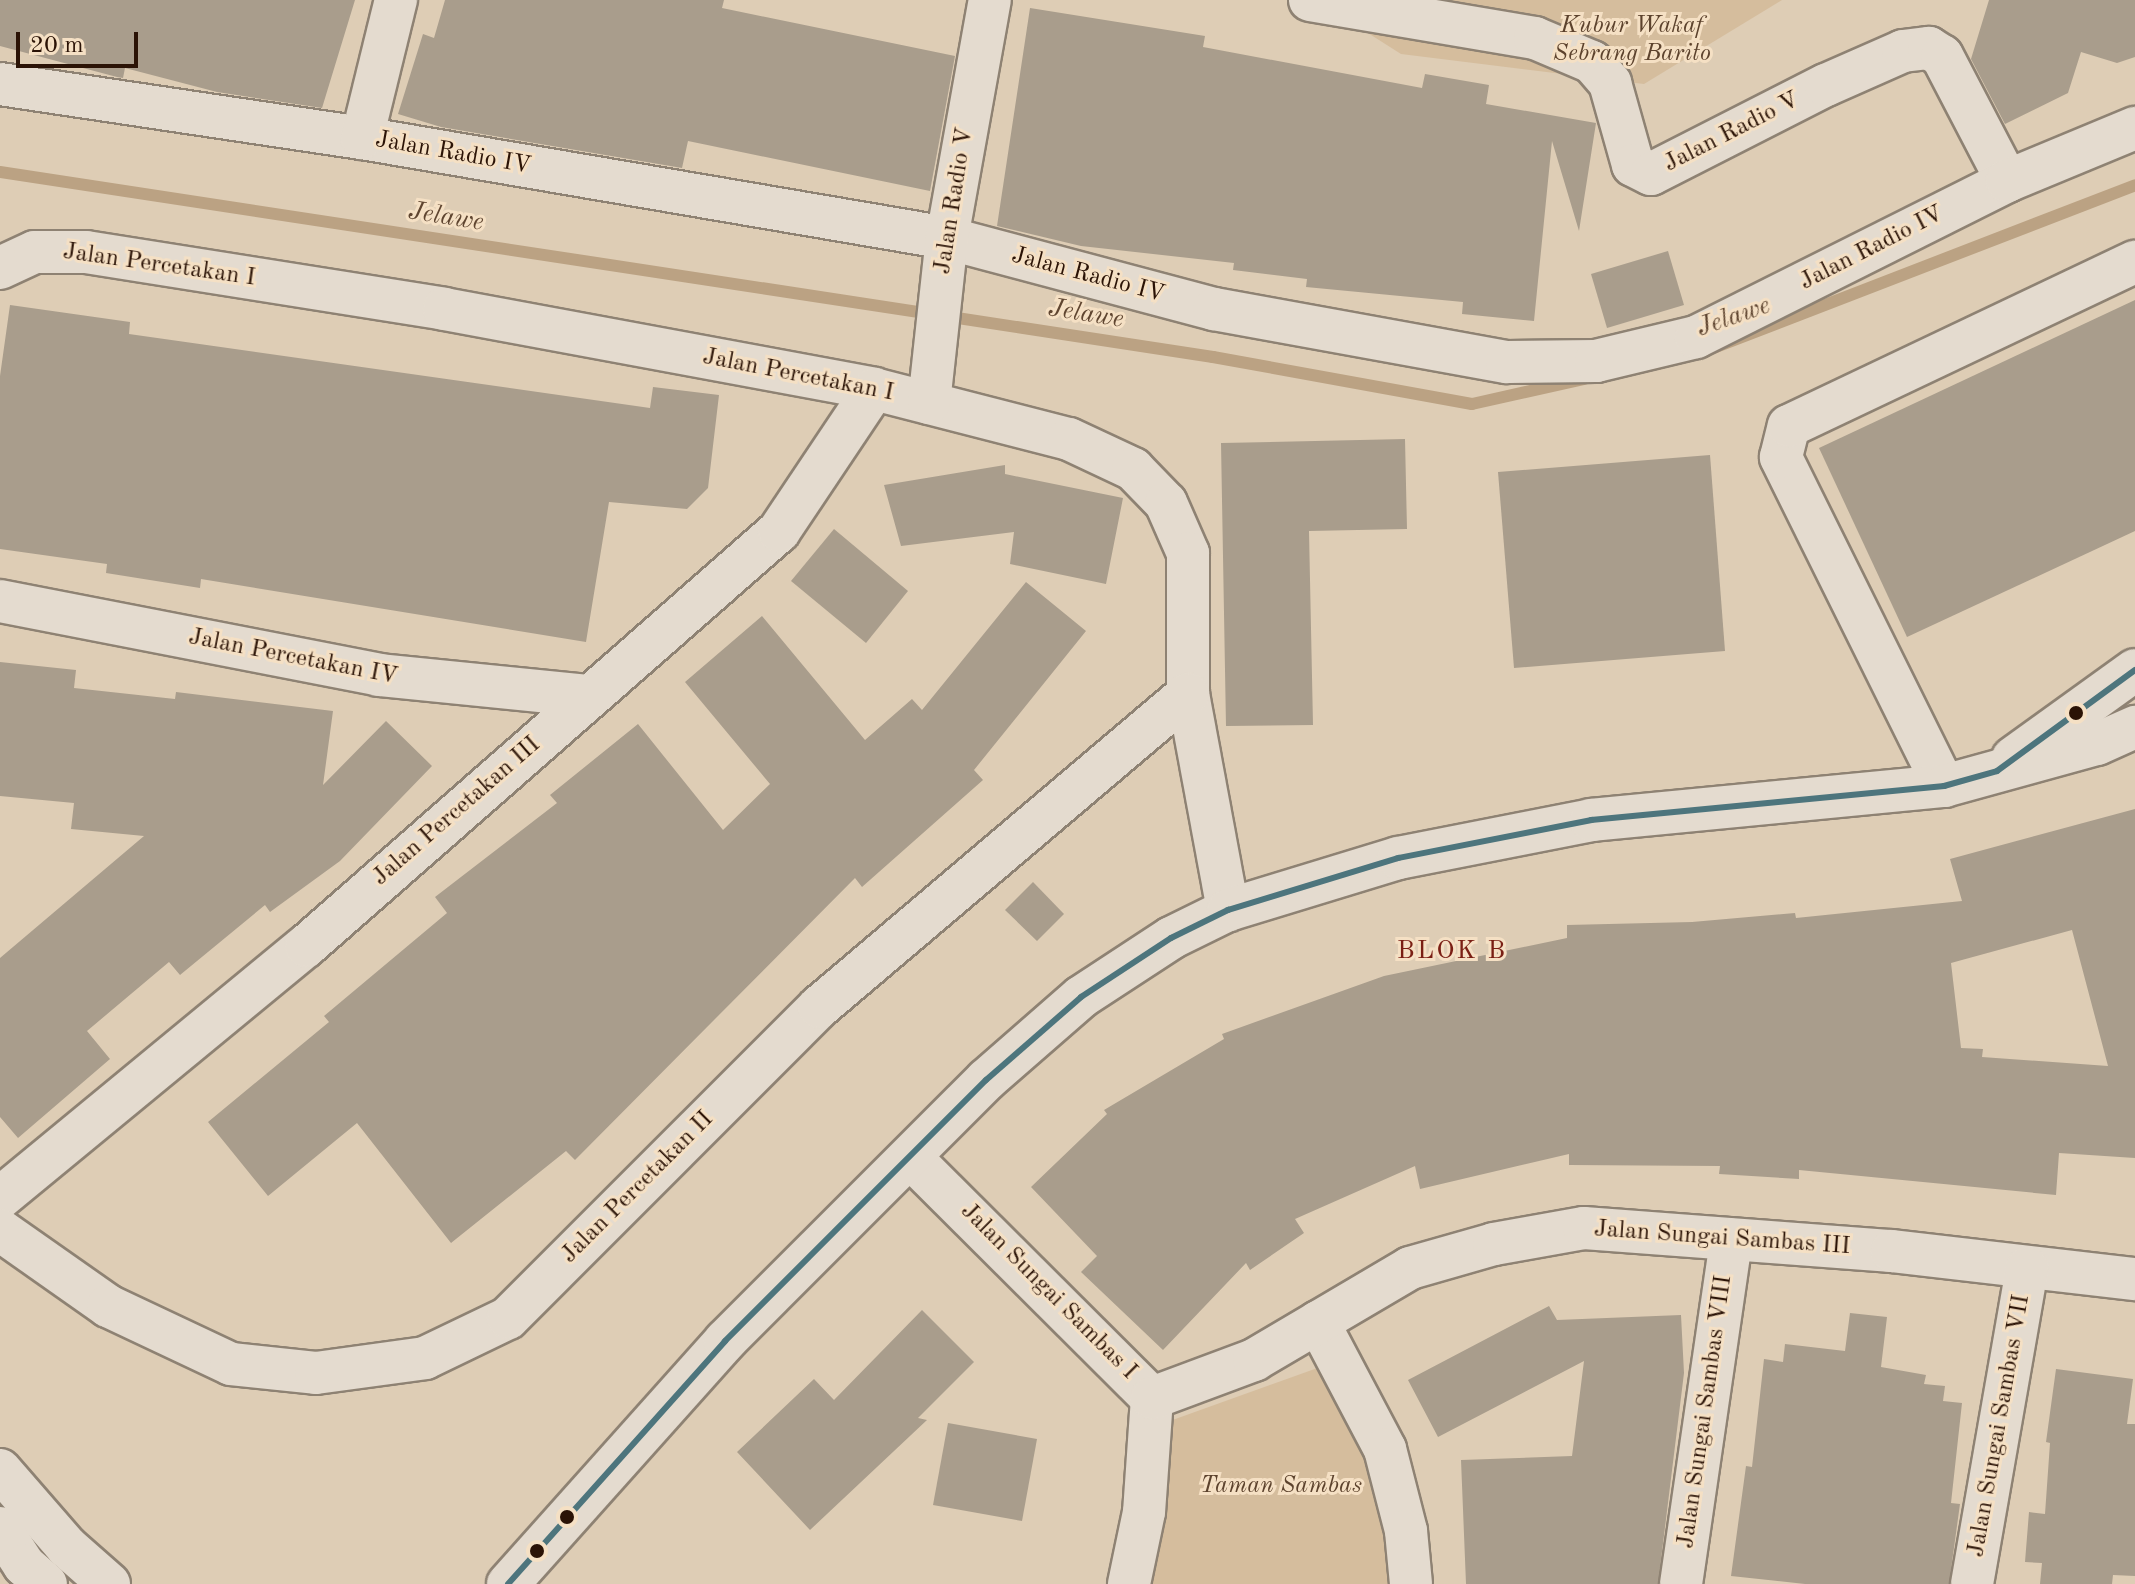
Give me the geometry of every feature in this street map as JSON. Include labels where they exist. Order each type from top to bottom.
[{"type":"street","points":[[362,138],[396,0]]},
{"type":"street","name":"Jalan Radio V","points":[[929,403],[945,254],[990,0]]},
{"type":"street","name":"Jalan Radio V","points":[[1310,0],[1535,38],[1592,62],[1610,83],[1633,165],[1651,174],[1826,85],[1903,51],[1929,48],[1942,56],[2007,181]]},
{"type":"street","name":"Jalan Radio IV","points":[[0,84],[362,138],[1214,309],[1507,362],[1596,361],[1696,337],[2007,181],[2135,128]]},
{"type":"street","name":"Jalan Percetakan I","points":[[0,268],[35,252],[86,252],[444,309],[874,389],[1069,439],[1133,469],[1166,503],[1188,553],[1188,694],[1228,910]]},
{"type":"street","points":[[1944,786],[1781,457],[1789,426],[2135,262]]},
{"type":"street","name":"Jalan Percetakan III","points":[[0,1198],[294,956],[779,531],[874,389]]},
{"type":"street","name":"Jalan Percetakan IV","points":[[0,601],[379,675],[589,696]]},
{"type":"street","points":[[1997,771],[2135,670]]},
{"type":"street","name":"Jalan Percetakan II","points":[[0,1230],[108,1306],[231,1364],[316,1373],[425,1358],[508,1318],[819,1007],[1188,694]]},
{"type":"street","points":[[508,1584],[725,1341],[986,1080],[1081,997],[1171,938],[1228,910],[1398,858],[1591,820],[1944,786],[2097,744],[2135,727]]},
{"type":"street","name":"Jalan Sungai Sambas I","points":[[911,1158],[1152,1398],[1144,1512],[1129,1584]]},
{"type":"street","name":"Jalan Sungai Sambas III","points":[[1152,1398],[1254,1360],[1410,1268],[1494,1244],[1584,1228],[1892,1251],[2135,1279]]},
{"type":"street","name":"Jalan Sungai Sambas VIII","points":[[1681,1584],[1731,1240]]},
{"type":"street","name":"Jalan Sungai Sambas VII","points":[[1972,1584],[2027,1268]]},
{"type":"street","points":[[1318,1322],[1385,1449],[1406,1531],[1411,1584]]},
{"type":"street","points":[[0,1470],[67,1547],[109,1584]]},
{"type":"street","points":[[0,1528],[31,1578]]},
{"type":"green space","name":"Kubur Wakaf Sebrang Barito","points":[[1316,0],[1782,0],[1644,84],[1401,54]]},
{"type":"green space","name":"Taman Sambas","points":[[1337,1361],[1379,1468],[1393,1584],[1148,1584],[1167,1422]]},
{"type":"building","points":[[0,0],[355,0],[322,108],[217,92],[125,68],[123,78],[117,77],[0,46]]},
{"type":"building","points":[[445,0],[724,0],[722,8],[955,56],[930,191],[688,141],[682,168],[441,127],[398,114],[423,34],[434,38]]},
{"type":"building","points":[[1989,0],[2135,0],[2135,57],[2117,63],[2081,52],[2068,93],[2005,124],[1971,59]]},
{"type":"building","points":[[1030,8],[1205,36],[1203,47],[1422,88],[1425,74],[1489,85],[1486,104],[1596,123],[1579,231],[1552,141],[1534,321],[1462,314],[1463,302],[1306,287],[1307,279],[1233,270],[1234,263],[1081,246],[997,226]]},
{"type":"building","points":[[1668,251],[1684,305],[1607,328],[1591,274]]},
{"type":"building","points":[[2135,300],[2135,531],[1907,637],[1819,448]]},
{"type":"building","points":[[10,305],[130,322],[129,334],[650,408],[653,387],[719,395],[708,488],[687,509],[609,502],[586,642],[201,579],[200,588],[106,573],[107,564],[0,549],[0,376]]},
{"type":"building","points":[[1405,439],[1407,529],[1309,531],[1313,725],[1226,726],[1221,443]]},
{"type":"building","points":[[1710,455],[1725,651],[1514,668],[1498,472]]},
{"type":"building","points":[[1005,465],[1005,474],[1123,498],[1106,584],[1010,564],[1014,532],[901,546],[884,485]]},
{"type":"building","points":[[834,529],[908,591],[866,643],[791,581]]},
{"type":"building","points":[[1026,582],[1086,631],[974,770],[983,780],[862,887],[855,878],[575,1160],[566,1151],[451,1243],[357,1123],[268,1196],[208,1122],[329,1022],[324,1016],[447,913],[435,897],[557,803],[550,795],[638,724],[723,830],[770,784],[685,682],[762,616],[865,740],[912,699],[922,710]]},
{"type":"building","points":[[0,662],[76,670],[74,688],[175,699],[176,692],[333,711],[323,785],[386,721],[432,766],[340,861],[270,912],[265,905],[180,975],[169,962],[87,1031],[110,1059],[18,1138],[0,1117],[0,958],[144,836],[71,829],[74,803],[0,796]]},
{"type":"building","points":[[2135,809],[2135,1158],[2059,1153],[2056,1195],[1799,1170],[1799,1179],[1719,1174],[1720,1166],[1569,1165],[1569,1154],[1420,1189],[1415,1166],[1295,1219],[1304,1233],[1250,1270],[1246,1263],[1163,1350],[1081,1272],[1097,1256],[1031,1187],[1107,1114],[1104,1110],[1224,1039],[1222,1034],[1384,976],[1567,938],[1567,925],[1692,922],[1795,913],[1796,918],[1962,901],[1950,859]],"holes":[[[2072,930],[2108,1066],[1982,1057],[1983,1049],[1961,1048],[1951,963]]]},
{"type":"building","points":[[1033,882],[1064,914],[1037,941],[1005,910]]},
{"type":"building","points":[[1549,1306],[1557,1320],[1681,1315],[1684,1373],[1658,1584],[1466,1584],[1461,1460],[1572,1456],[1584,1361],[1438,1437],[1408,1380]]},
{"type":"building","points":[[922,1310],[974,1362],[918,1418],[927,1420],[810,1530],[737,1452],[814,1379],[834,1400]]},
{"type":"building","points":[[1850,1313],[1887,1317],[1881,1367],[1926,1375],[1924,1384],[1945,1386],[1943,1401],[1962,1403],[1951,1503],[1960,1504],[1949,1584],[1805,1584],[1731,1576],[1746,1466],[1752,1467],[1764,1359],[1783,1362],[1785,1344],[1845,1351]]},
{"type":"building","points":[[2056,1369],[2133,1379],[2127,1424],[2135,1424],[2135,1576],[2113,1575],[2112,1584],[2040,1584],[2042,1563],[2025,1562],[2029,1512],[2045,1514],[2050,1443],[2046,1442]]},
{"type":"building","points":[[948,1423],[1037,1439],[1022,1521],[933,1505]]},
{"type":"waterway","name":"Jelawe","points":[[0,172],[1213,357],[1472,404],[1584,379]]},
{"type":"waterway","name":"Jelawe","points":[[1703,352],[2135,185]]},
{"type":"transit line","points":[[508,1584],[725,1341],[986,1080],[1081,997],[1171,938],[1228,910],[1398,858],[1591,820],[1944,786],[1997,771],[2135,670]]},
{"type":"district","name":"BLOK B","points":[[1452,952]]}]
